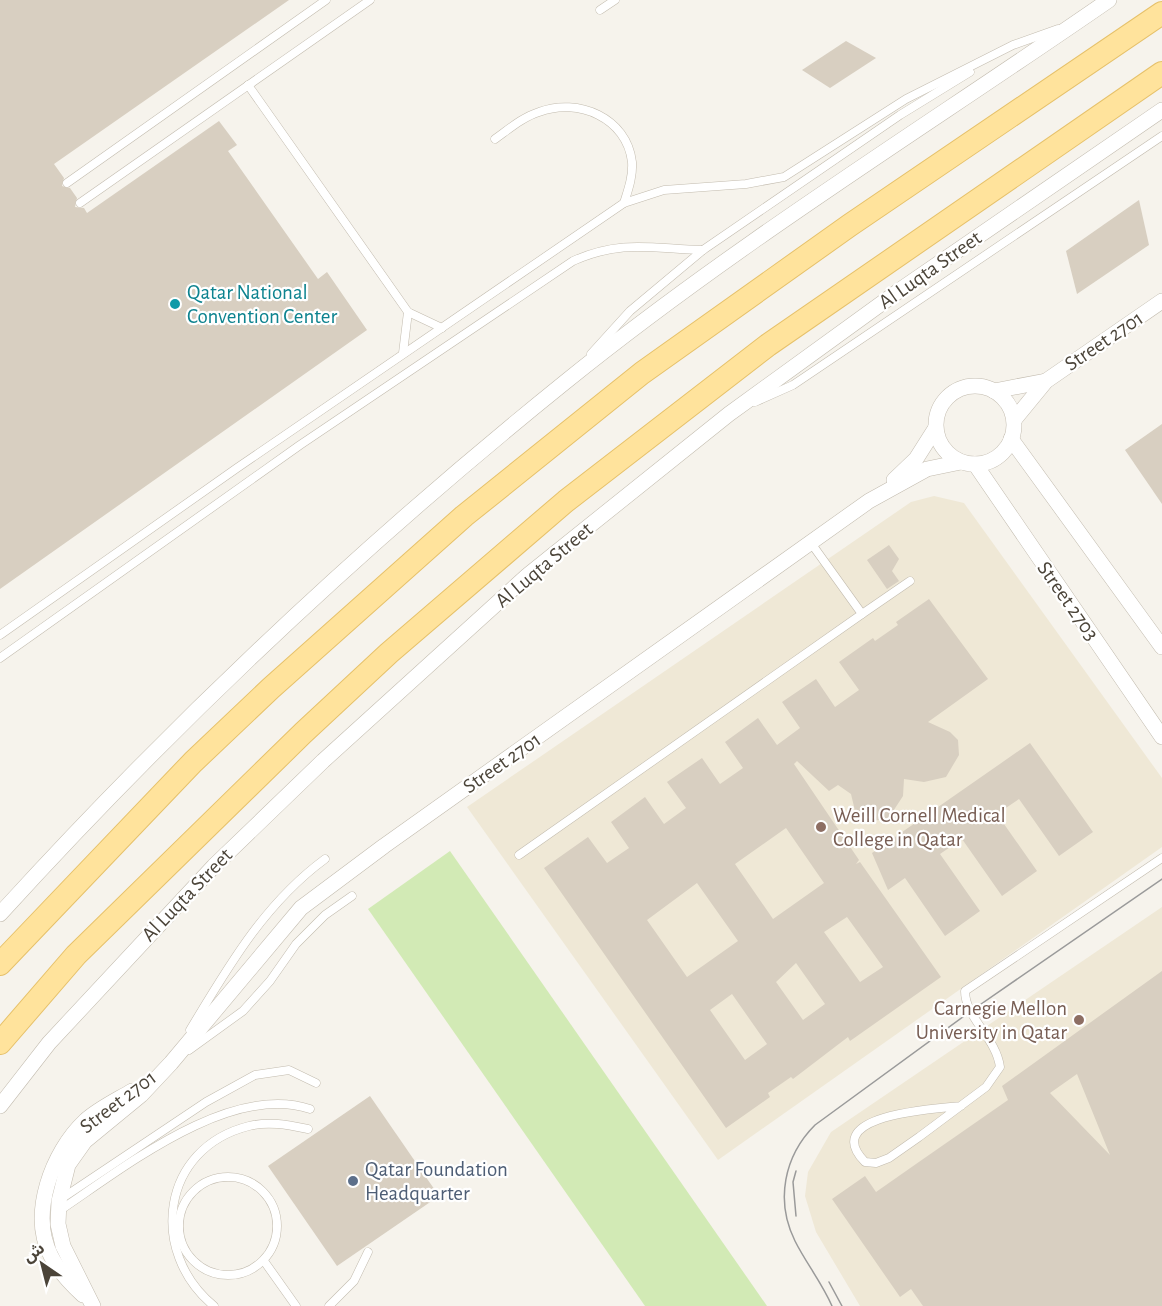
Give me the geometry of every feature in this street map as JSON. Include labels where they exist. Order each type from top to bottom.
[{"type":"main road","points":[[0,964],[193,762],[271,688],[464,516],[642,373],[850,225],[1158,15]]},
{"type":"main road","name":"Al Luqta Street","points":[[0,1043],[76,955],[287,748],[389,652],[566,501],[768,345],[1162,73]]},
{"type":"street","points":[[0,914],[98,807],[250,659],[391,528],[566,382],[691,287],[903,138],[1109,0]]},
{"type":"street","name":"Al Luqta Street","points":[[0,1106],[49,1043],[214,866],[315,769],[528,575],[729,414],[900,290],[1162,110]]},
{"type":"street","name":"Street 2701","points":[[1014,420],[1046,381],[1162,301]]},
{"type":"street","name":"Street 2701","points":[[994,391],[1046,381]]},
{"type":"street","points":[[970,386],[994,391],[1011,408],[1014,420],[1011,439],[997,457],[968,463],[943,449],[935,429],[940,405],[948,396],[970,386]]},
{"type":"street","name":"Street 2701","points":[[92,1304],[63,1246],[58,1207],[68,1165],[85,1141],[141,1095],[171,1063],[301,908],[384,846],[869,501],[916,459],[935,429]]},
{"type":"street","points":[[1011,439],[1162,647]]},
{"type":"street","name":"Street 2701","points":[[869,501],[927,468],[968,463]]},
{"type":"street","name":"Street 2703","points":[[968,463],[1162,737]]},
{"type":"street","name":"Street 2701","points":[[92,1304],[66,1279],[50,1255],[47,1244],[41,1220],[55,1165],[66,1144],[86,1121],[171,1063]]},
{"type":"lane","points":[[67,183],[326,0]]},
{"type":"lane","points":[[80,203],[370,0]]},
{"type":"lane","points":[[600,10],[615,0]]},
{"type":"lane","points":[[0,635],[403,353],[624,203],[664,190],[746,184],[784,177],[800,170],[906,99],[1013,45],[1078,21]]},
{"type":"lane","points":[[566,382],[630,311],[703,250],[900,116],[1013,45]]},
{"type":"lane","points":[[248,85],[408,312],[442,328]]},
{"type":"lane","points":[[495,139],[530,116],[561,107],[584,108],[610,121],[623,136],[630,155],[632,174],[624,203]]},
{"type":"lane","points":[[729,414],[793,385],[1162,136]]},
{"type":"lane","points":[[800,170],[807,179]]},
{"type":"lane","points":[[0,658],[300,445],[573,261],[596,250],[622,246],[703,250]]},
{"type":"lane","points":[[403,353],[408,312]]},
{"type":"lane","points":[[811,543],[862,614]]},
{"type":"lane","points":[[519,855],[910,581]]},
{"type":"lane","points":[[961,1106],[896,1113],[873,1120],[858,1132],[855,1145],[857,1154],[865,1162],[876,1163],[889,1158],[961,1106],[986,1087],[1000,1067],[998,1051],[965,1002],[965,991],[1162,858]]},
{"type":"lane","points":[[171,1063],[255,927],[300,878],[325,859]]},
{"type":"lane","points":[[171,1063],[243,1011],[270,981],[296,944],[325,915],[352,896]]},
{"type":"lane","points":[[58,1207],[206,1102],[255,1075],[290,1070],[316,1083]]},
{"type":"lane","points":[[58,1207],[181,1130],[237,1110],[260,1106],[293,1103],[310,1109]]},
{"type":"lane","points":[[214,1306],[192,1285],[183,1272],[172,1212],[180,1183],[197,1157],[208,1146],[235,1131],[250,1126],[280,1124],[308,1129]]},
{"type":"lane","points":[[220,1178],[242,1179],[261,1190],[269,1198],[277,1218],[277,1237],[264,1261],[244,1273],[221,1275],[209,1272],[191,1259],[176,1239],[180,1215],[191,1194],[210,1181],[220,1178]]},
{"type":"lane","points":[[329,1306],[354,1281],[368,1252]]},
{"type":"lane","points":[[264,1261],[296,1306]]},
{"type":"shaded area","name":"Weill Cornell Medical College in Qatar","points":[[934,496],[964,503],[1162,778],[1162,847],[718,1160],[467,807],[911,502]]},
{"type":"shaded area","name":"Carnegie Mellon University in Qatar","points":[[1162,907],[1162,1306],[860,1306],[816,1232],[805,1196],[808,1172],[831,1132]]},
{"type":"green space","points":[[450,851],[767,1306],[645,1306],[368,909]]},
{"type":"building","name":"Qatar National Convention Center","points":[[0,0],[289,0],[54,164],[64,178],[62,186],[70,188],[77,198],[75,207],[84,208],[87,213],[219,121],[237,145],[228,151],[318,279],[327,272],[367,330],[0,589]]},
{"type":"building","points":[[846,41],[876,58],[830,88],[802,70]]},
{"type":"building","points":[[1139,200],[1149,245],[1077,294],[1066,251]]},
{"type":"building","points":[[1162,424],[1162,504],[1125,450]]},
{"type":"building","points":[[889,545],[899,559],[892,571],[899,581],[887,589],[867,560]]},
{"type":"building","points":[[929,599],[988,679],[928,722],[950,732],[958,740],[959,755],[946,777],[924,782],[904,779],[903,796],[888,819],[870,821],[856,815],[851,794],[838,785],[829,791],[797,761],[794,764],[859,860],[856,864],[860,862],[941,977],[850,1041],[848,1037],[793,1079],[791,1077],[768,1093],[770,1097],[726,1128],[544,868],[588,837],[607,863],[629,848],[611,822],[645,797],[664,824],[686,808],[667,782],[702,758],[720,784],[743,768],[725,742],[758,718],[777,745],[800,728],[782,702],[816,679],[835,707],[859,690],[839,662],[873,638],[875,641],[898,625],[896,622]],"holes":[[[786,828],[824,883],[773,919],[735,864]],[[697,883],[738,941],[687,977],[647,920]],[[847,917],[883,967],[860,982],[824,932]],[[796,963],[825,1004],[803,1020],[776,982]],[[732,994],[767,1044],[745,1060],[710,1010]]]},
{"type":"building","points":[[1030,743],[1093,832],[1059,856],[1019,799],[997,814],[1037,871],[1002,896],[962,839],[940,854],[980,911],[945,936],[905,878],[888,890],[872,853]]},
{"type":"building","name":"Carnegie Mellon University in Qatar","points":[[1162,971],[1162,1306],[923,1306],[911,1289],[900,1297],[832,1199],[865,1176],[876,1192],[1008,1100],[1002,1086]],"holes":[[[1077,1074],[1110,1155],[1050,1093]]]},
{"type":"building","name":"Qatar Foundation Headquarter","points":[[370,1096],[439,1196],[337,1266],[268,1166]]},
{"type":"tram line","points":[[832,1306],[795,1241],[785,1210],[786,1180],[790,1165],[804,1137],[815,1125],[971,1011],[1162,879]]},
{"type":"tram line","points":[[796,1171],[793,1182],[796,1216]]},
{"type":"tram line","points":[[829,1282],[842,1306]]},
{"type":"place","name":"Qatar National Convention Center","points":[[175,304]]},
{"type":"place","name":"Weill Cornell Medical College in Qatar","points":[[821,827]]},
{"type":"place","name":"Carnegie Mellon University in Qatar","points":[[1079,1020]]},
{"type":"place","name":"Qatar Foundation Headquarter","points":[[353,1181]]}]
